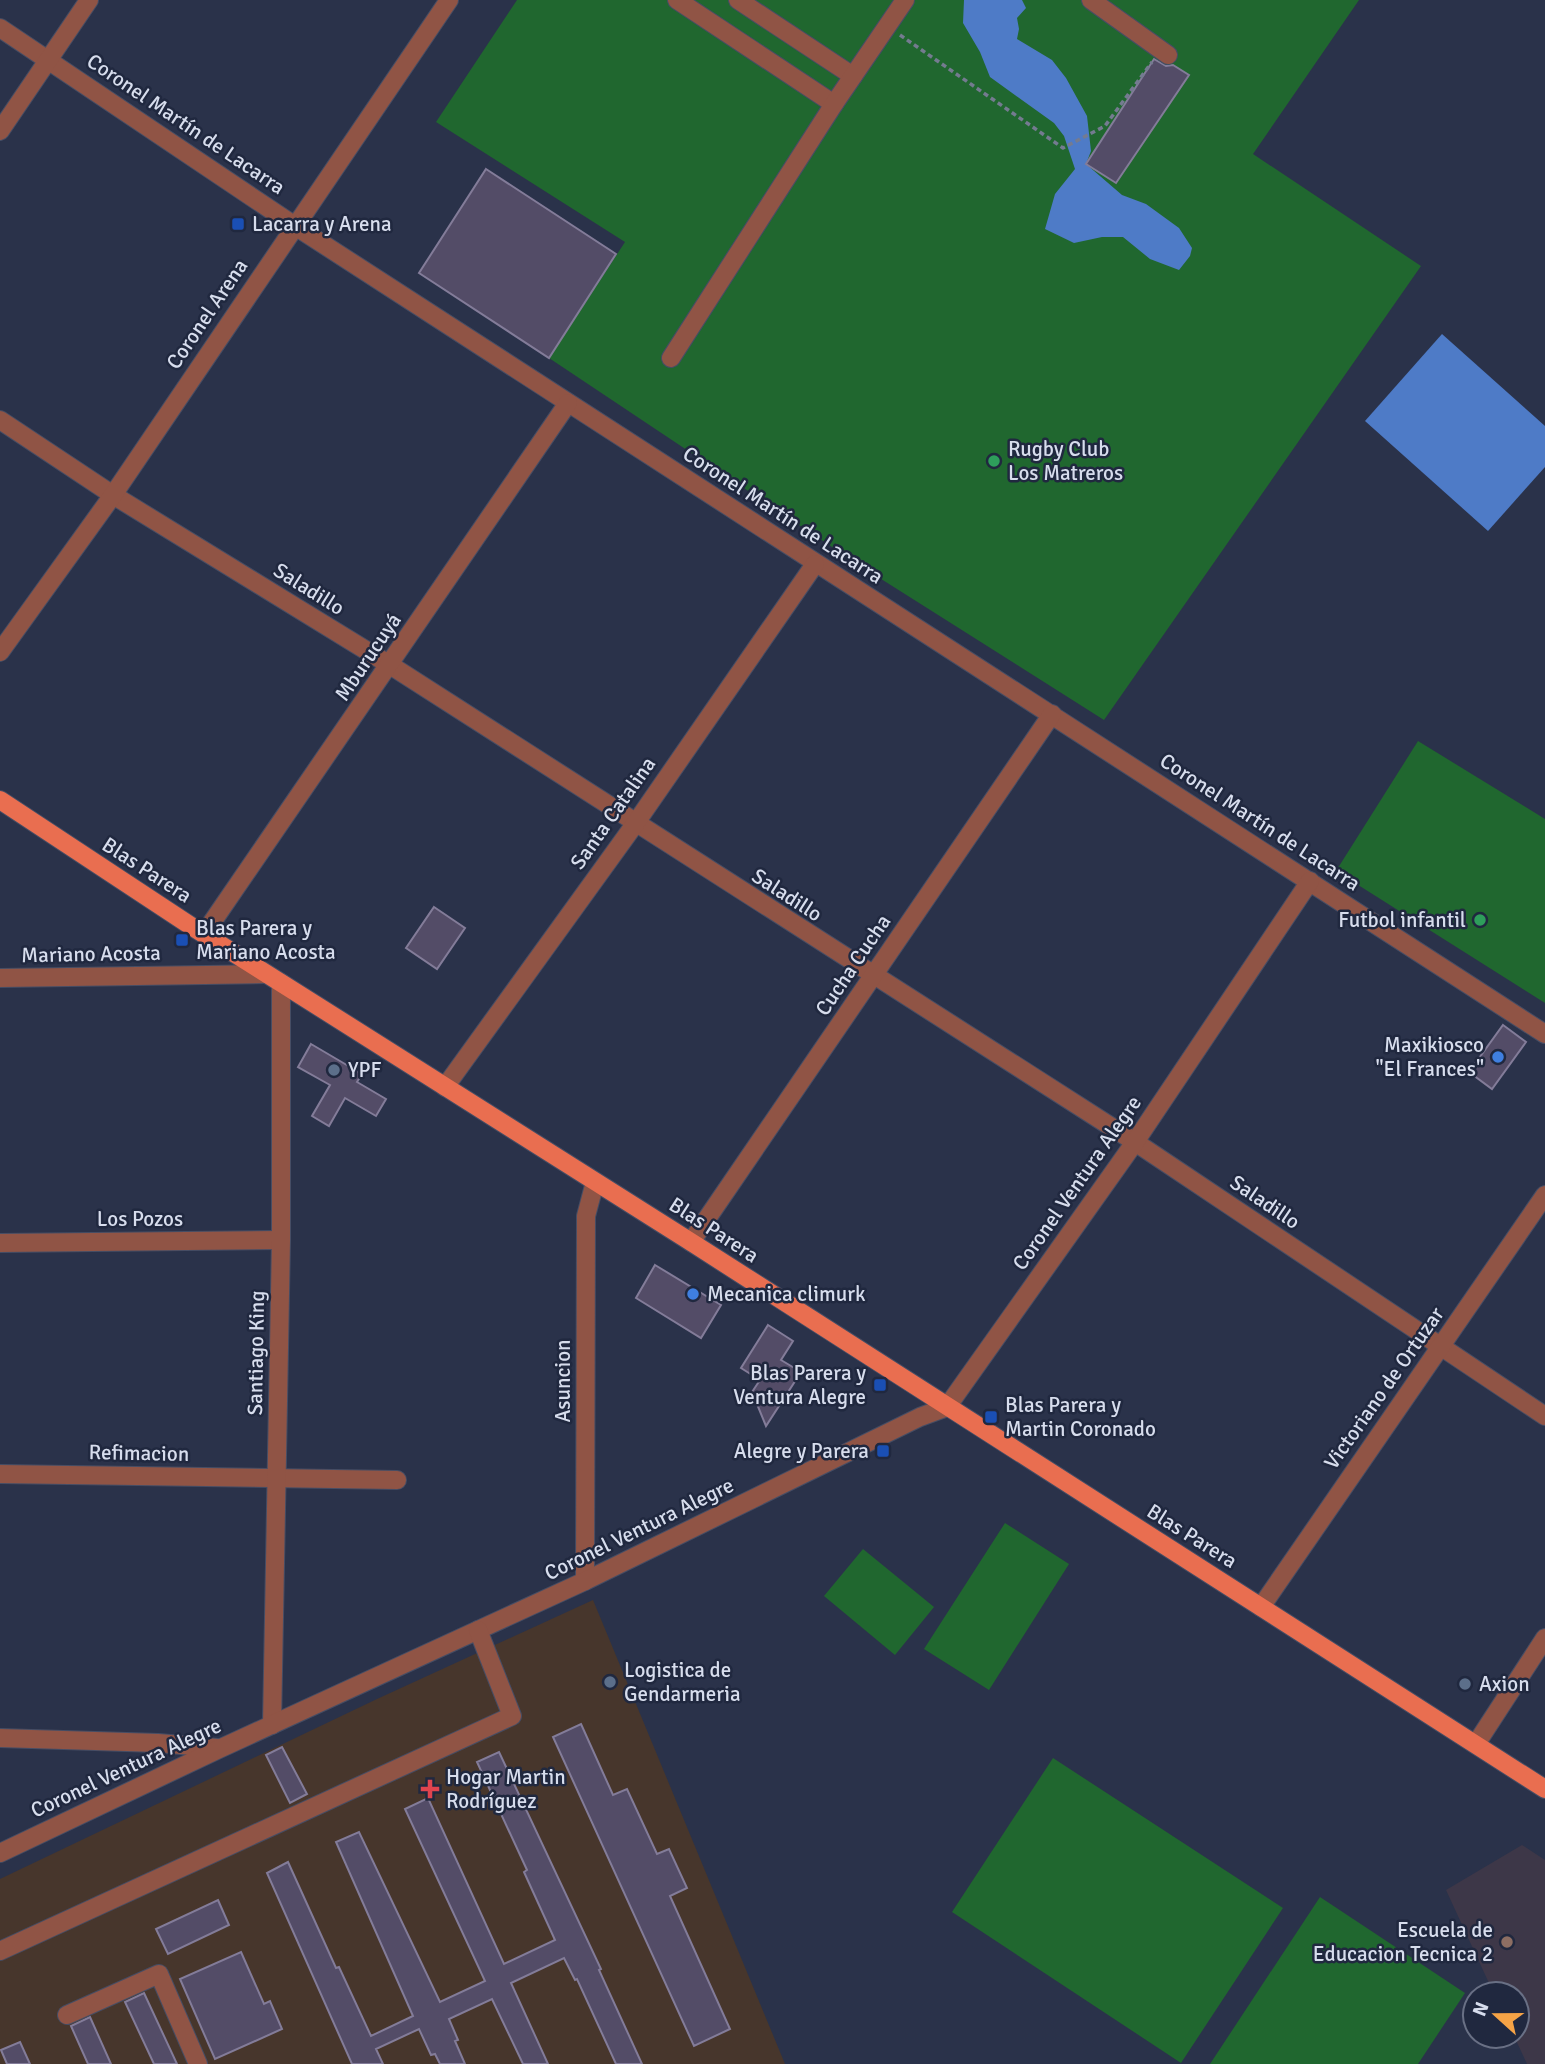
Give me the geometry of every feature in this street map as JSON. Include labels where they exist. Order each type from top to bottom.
[{"type":"main road","name":"Blas Parera","points":[[0,800],[204,934],[691,1242],[1545,1789]]},
{"type":"street","points":[[0,131],[89,0]]},
{"type":"street","name":"Coronel Arena","points":[[0,652],[113,495],[450,0]]},
{"type":"street","points":[[677,0],[834,104]]},
{"type":"street","points":[[738,0],[853,76]]},
{"type":"street","points":[[671,358],[834,104],[905,0]]},
{"type":"street","points":[[1091,0],[1164,52]]},
{"type":"street","name":"Coronel Martín de Lacarra","points":[[0,28],[295,226],[1545,1034]]},
{"type":"street","name":"Mburucuyá","points":[[204,934],[568,403]]},
{"type":"street","name":"Saladillo","points":[[0,420],[113,495],[390,666],[1135,1142],[1545,1416]]},
{"type":"street","name":"Santa Catalina","points":[[445,1087],[635,824],[815,564]]},
{"type":"street","name":"Cucha Cucha","points":[[691,1242],[1052,714]]},
{"type":"street","name":"Coronel Ventura Alegre","points":[[0,1853],[272,1724],[585,1581],[920,1417],[947,1407],[1135,1142],[1310,881]]},
{"type":"street","name":"Mariano Acosta","points":[[0,978],[273,978]]},
{"type":"street","name":"Santiago King","points":[[272,1724],[281,1240],[273,978]]},
{"type":"street","name":"Asuncion","points":[[585,1581],[586,1216],[595,1182]]},
{"type":"street","name":"Victoriano de Ortuzar","points":[[1261,1607],[1545,1195]]},
{"type":"street","name":"Los Pozos","points":[[0,1242],[281,1240]]},
{"type":"street","name":"Refimacion","points":[[0,1474],[397,1480]]},
{"type":"street","points":[[0,1951],[512,1716],[478,1630]]},
{"type":"street","points":[[1476,1744],[1545,1638]]},
{"type":"street","points":[[0,1738],[158,1743],[219,1749]]},
{"type":"street","points":[[66,2015],[159,1974],[198,2064]]},
{"type":"path","points":[[887,26],[1063,148],[1105,125],[1164,52]]},
{"type":"shaded area","name":"Hogar Martin Rodríguez","points":[[593,1600],[785,2064],[0,2064],[0,1879],[377,1699]]},
{"type":"shaded area","name":"Escuela de Educacion Tecnica 2","points":[[1522,1845],[1545,1860],[1545,2064],[1527,2064],[1520,2050],[1531,2050],[1531,1980],[1488,1980],[1446,1890]]},
{"type":"green space","name":"Rugby Club Los Matreros","points":[[517,0],[1359,0],[1253,154],[1421,266],[1104,720],[859,565],[549,358],[625,242],[436,122]]},
{"type":"green space","name":"Futbol infantil","points":[[1418,741],[1545,819],[1545,1003],[1336,871]]},
{"type":"green space","points":[[1005,1523],[1069,1564],[989,1690],[924,1649]]},
{"type":"green space","points":[[863,1549],[934,1607],[895,1655],[824,1596]]},
{"type":"green space","points":[[1053,1758],[1283,1908],[1181,2063],[952,1912]]},
{"type":"green space","points":[[1320,1897],[1461,1990],[1461,1999],[1418,2064],[1210,2064]]},
{"type":"water","points":[[964,0],[1022,0],[1026,8],[1017,18],[1017,39],[1052,60],[1066,78],[1087,116],[1091,151],[1086,164],[1122,195],[1146,204],[1179,228],[1192,248],[1190,256],[1179,270],[1150,259],[1123,237],[1102,237],[1074,243],[1045,229],[1055,194],[1075,169],[1064,136],[1054,123],[990,77],[980,52],[963,23]]},
{"type":"water","points":[[1442,334],[1545,426],[1545,467],[1488,531],[1365,421]]},
{"type":"building","points":[[1154,59],[1166,66],[1173,65],[1189,75],[1116,183],[1086,164]]},
{"type":"building","points":[[486,169],[616,254],[549,358],[419,273]]},
{"type":"building","points":[[434,907],[465,928],[437,969],[406,948]]},
{"type":"building","name":"Maxikiosco \"El Frances\"","points":[[1503,1025],[1526,1042],[1492,1089],[1469,1072]]},
{"type":"building","points":[[311,1044],[362,1074],[357,1082],[386,1099],[376,1116],[345,1098],[329,1126],[312,1116],[330,1085],[298,1067]]},
{"type":"building","points":[[655,1265],[721,1305],[701,1338],[636,1298]]},
{"type":"building","points":[[768,1325],[793,1341],[781,1360],[801,1372],[766,1426],[752,1392],[760,1380],[741,1368]]},
{"type":"building","points":[[581,1724],[613,1795],[627,1789],[657,1854],[669,1849],[687,1888],[670,1896],[730,2029],[694,2046],[553,1737]]},
{"type":"building","points":[[282,1747],[307,1794],[290,1803],[266,1755]]},
{"type":"building","points":[[499,1752],[601,1969],[599,1970],[642,2064],[616,2064],[577,1979],[575,1980],[564,1958],[511,1983],[548,2064],[523,2064],[492,1999],[449,2019],[465,2064],[440,2064],[435,2054],[431,2055],[419,2029],[376,2049],[383,2064],[352,2064],[267,1873],[288,1862],[336,1968],[339,1967],[371,2036],[413,2016],[336,1842],[359,1832],[440,2002],[485,1981],[405,1809],[428,1798],[504,1964],[555,1940],[524,1872],[527,1870],[477,1762]]},
{"type":"building","points":[[218,1900],[229,1925],[168,1954],[156,1929]]},
{"type":"building","points":[[241,1952],[264,2004],[270,2001],[282,2029],[215,2059],[180,1979]]},
{"type":"building","points":[[144,1993],[177,2064],[154,2064],[125,2002]]},
{"type":"building","points":[[90,2017],[111,2064],[88,2064],[71,2026]]},
{"type":"building","points":[[20,2042],[30,2064],[7,2064],[1,2050]]},
{"type":"place","name":"Lacarra y Arena","points":[[238,224]]},
{"type":"place","name":"Rugby Club Los Matreros","points":[[994,461]]},
{"type":"place","name":"Futbol infantil","points":[[1480,920]]},
{"type":"place","name":"Blas Parera y Mariano Acosta","points":[[182,940]]},
{"type":"place","name":"Maxikiosco \"El Frances\"","points":[[1498,1057]]},
{"type":"place","name":"YPF","points":[[334,1070]]},
{"type":"place","name":"Mecanica climurk","points":[[693,1294]]},
{"type":"place","name":"Blas Parera y Ventura Alegre","points":[[880,1385]]},
{"type":"place","name":"Blas Parera y Martin Coronado","points":[[991,1417]]},
{"type":"place","name":"Alegre y Parera","points":[[883,1451]]},
{"type":"place","name":"Logistica de Gendarmeria","points":[[610,1682]]},
{"type":"place","name":"Axion","points":[[1465,1684]]},
{"type":"place","name":"Hogar Martin Rodríguez","points":[[430,1789]]},
{"type":"place","name":"Escuela de Educacion Tecnica 2","points":[[1507,1942]]}]
